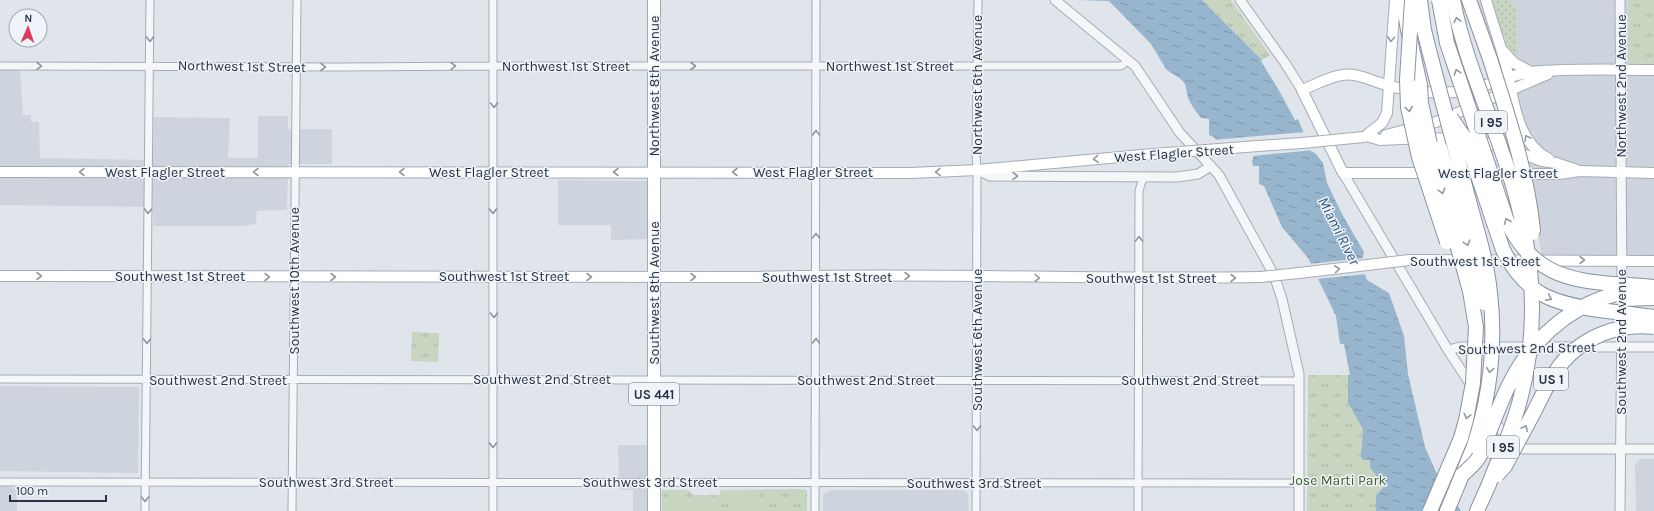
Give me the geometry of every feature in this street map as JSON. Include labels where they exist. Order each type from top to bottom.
[{"type":"highway","points":[[1404,0],[1408,30],[1420,85],[1421,103],[1433,158],[1470,291],[1476,327],[1474,336],[1473,383],[1466,420],[1455,452],[1430,511]]},
{"type":"highway","points":[[1412,0],[1407,80],[1408,108],[1421,164],[1462,289],[1474,336]]},
{"type":"highway","name":"I 95","points":[[1420,0],[1424,30],[1485,265],[1490,291],[1492,317],[1491,354],[1486,400],[1481,424],[1447,511]]},
{"type":"highway","points":[[1439,0],[1447,43],[1510,228],[1526,251],[1538,263],[1566,276],[1591,281],[1654,288]]},
{"type":"highway","name":"I 95","points":[[1453,0],[1469,62],[1513,184],[1523,220],[1527,244],[1532,305],[1530,353],[1517,409],[1489,484],[1477,511]]},
{"type":"highway","points":[[1469,0],[1517,143],[1526,179],[1533,230],[1527,244]]},
{"type":"highway","points":[[1420,85],[1427,102],[1485,306],[1492,317]]},
{"type":"highway","points":[[1445,109],[1466,140],[1504,250],[1513,267],[1523,280],[1547,298],[1565,304],[1654,317]]},
{"type":"highway","points":[[1591,281],[1616,278],[1654,278]]},
{"type":"highway","points":[[1585,307],[1603,298],[1617,294],[1654,288]]},
{"type":"highway","name":"US 1","points":[[1462,475],[1479,457],[1510,381],[1531,350],[1555,326],[1585,307],[1629,298],[1654,298]]},
{"type":"highway","name":"US 1","points":[[1489,484],[1506,466],[1547,387],[1562,363],[1569,356],[1594,338],[1613,330],[1632,326],[1654,327]]},
{"type":"main road","name":"Northwest 8th Avenue","points":[[654,0],[655,172]]},
{"type":"main road","points":[[1367,137],[1382,123],[1385,118],[1389,85],[1394,0]]},
{"type":"main road","points":[[1486,0],[1510,90],[1524,135],[1535,149],[1556,163]]},
{"type":"main road","points":[[1500,48],[1514,63],[1531,72]]},
{"type":"main road","points":[[1371,79],[1383,77],[1390,69]]},
{"type":"main road","points":[[1343,173],[1302,90],[1342,75],[1352,74],[1415,91],[1455,92],[1479,88],[1531,72],[1654,70]]},
{"type":"main road","name":"West Flagler Street","points":[[0,172],[912,173],[977,170],[1367,137],[1398,132],[1430,124],[1553,71]]},
{"type":"main road","name":"West Flagler Street","points":[[1367,137],[1380,140],[1436,138],[1481,142],[1504,147],[1549,163],[1556,163],[1580,171]]},
{"type":"main road","name":"West Flagler Street","points":[[1343,173],[1559,174],[1580,171],[1654,173]]},
{"type":"main road","name":"Southwest 8th Avenue","points":[[654,511],[655,172]]},
{"type":"main road","name":"Southwest 1st Street","points":[[0,276],[654,277],[816,275],[1138,278],[1261,277],[1409,260],[1654,261]]},
{"type":"street","points":[[145,511],[150,0]]},
{"type":"street","name":"Southwest 10th Avenue","points":[[292,511],[297,0]]},
{"type":"street","points":[[493,0],[493,511]]},
{"type":"street","points":[[815,511],[816,0]]},
{"type":"street","name":"Northwest 6th Avenue","points":[[977,170],[978,0]]},
{"type":"street","points":[[1055,0],[1129,60],[1144,79],[1180,133],[1224,182],[1278,285],[1298,365],[1299,511]]},
{"type":"street","points":[[1240,0],[1285,63],[1302,90]]},
{"type":"street","name":"Northwest 2nd Avenue","points":[[1620,0],[1621,172]]},
{"type":"street","name":"Northwest 1st Street","points":[[0,66],[1121,66],[1129,60]]},
{"type":"street","name":"West Flagler Street","points":[[977,170],[990,176],[1145,177],[1192,176],[1205,171],[1211,166]]},
{"type":"street","name":"Southwest 6th Avenue","points":[[976,511],[977,170]]},
{"type":"street","name":"Southwest 2nd Avenue","points":[[1620,511],[1622,347],[1621,172]]},
{"type":"street","points":[[1343,173],[1448,350],[1508,440],[1516,447],[1523,448],[1654,449]]},
{"type":"street","points":[[1138,511],[1139,190],[1145,177]]},
{"type":"street","name":"Southwest 2nd Street","points":[[1448,350],[1460,347],[1654,347]]},
{"type":"street","name":"Southwest 2nd Street","points":[[0,379],[1299,381]]},
{"type":"street","name":"Southwest 3rd Street","points":[[0,482],[1299,483]]},
{"type":"shaded area","points":[[1477,0],[1654,0],[1654,258],[1542,257],[1521,139],[1497,58]]},
{"type":"shaded area","points":[[0,70],[20,70],[23,115],[31,115],[31,122],[39,122],[40,158],[153,160],[154,117],[230,118],[228,158],[258,158],[258,116],[288,116],[288,129],[332,129],[332,164],[288,164],[287,210],[257,211],[256,224],[243,226],[154,226],[153,207],[0,205]]},
{"type":"shaded area","points":[[558,180],[647,181],[647,239],[611,240],[611,225],[558,225]]},
{"type":"shaded area","points":[[0,386],[139,387],[138,473],[0,471]]},
{"type":"shaded area","points":[[618,445],[649,445],[648,511],[633,511],[633,490],[619,490]]},
{"type":"shaded area","points":[[1640,459],[1654,459],[1654,511],[1636,511],[1635,464]]},
{"type":"shaded area","points":[[0,486],[17,488],[17,511],[0,511]]},
{"type":"shaded area","points":[[831,490],[962,490],[966,491],[968,495],[969,511],[823,511],[823,494]]},
{"type":"green space","points":[[1202,0],[1231,0],[1270,55],[1262,60]]},
{"type":"green space","points":[[1492,0],[1511,0],[1511,6],[1517,6],[1517,57],[1512,54],[1508,48]]},
{"type":"green space","points":[[1629,0],[1654,0],[1654,64],[1628,63]]},
{"type":"green space","points":[[412,332],[439,333],[438,362],[411,361]]},
{"type":"green space","name":"Jose Marti Park","points":[[1308,375],[1348,375],[1348,403],[1363,429],[1362,457],[1370,460],[1384,487],[1376,495],[1376,511],[1307,511]]},
{"type":"green space","points":[[662,490],[688,490],[694,495],[720,495],[720,490],[807,490],[807,511],[662,511]]},
{"type":"green space","points":[[729,491],[744,491],[744,511],[729,511]]},
{"type":"green space","points":[[745,491],[760,491],[760,511],[745,511]]},
{"type":"green space","points":[[666,502],[707,502],[720,511],[666,511]]},
{"type":"water","name":"Miami River","points":[[1077,0],[1202,0],[1262,60],[1261,61],[1295,120],[1298,119],[1311,151],[1316,154],[1323,163],[1327,183],[1342,214],[1364,252],[1363,266],[1367,280],[1389,293],[1404,336],[1408,374],[1425,447],[1436,472],[1461,511],[1376,511],[1376,495],[1384,487],[1370,467],[1370,460],[1363,460],[1361,457],[1363,429],[1348,403],[1348,375],[1350,375],[1344,344],[1340,344],[1336,316],[1308,258],[1282,227],[1264,186],[1259,184],[1259,166],[1253,166],[1252,161],[1254,155],[1251,151],[1216,140],[1214,137],[1209,135],[1209,119],[1201,118],[1189,100],[1186,85],[1178,77],[1166,69],[1151,44],[1109,1]]},
{"type":"pier","points":[[1305,132],[1312,150],[1314,150],[1252,156],[1246,150],[1229,144],[1215,142],[1213,140]]},
{"type":"pier","points":[[1364,258],[1367,274],[1316,279],[1309,264]]}]
